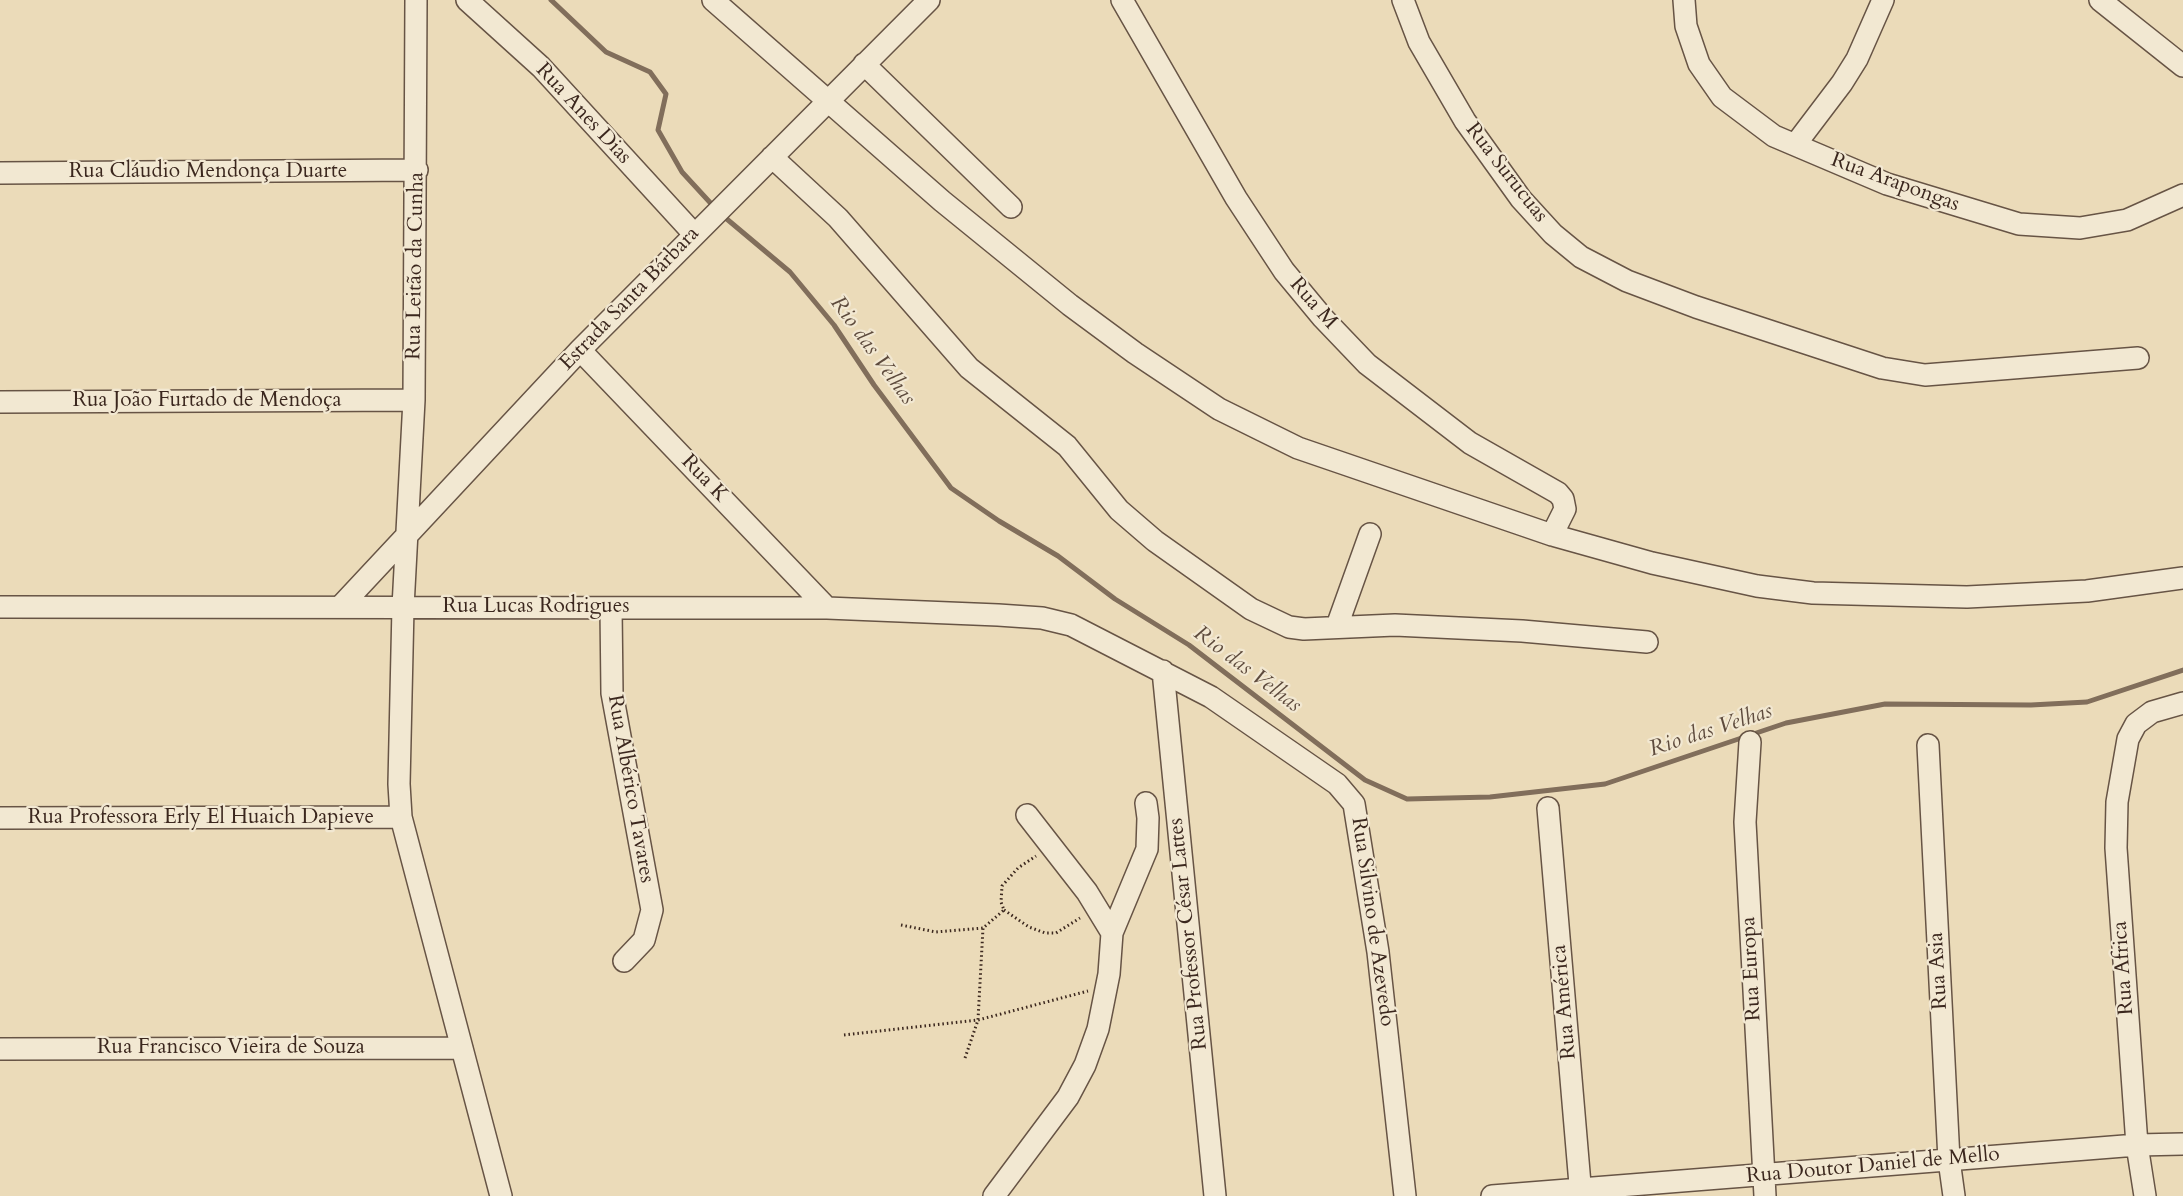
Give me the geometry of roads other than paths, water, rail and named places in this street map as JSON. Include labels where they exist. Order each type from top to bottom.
[{"type":"street","name":"Rua Leitão da Cunha","points":[[416,0],[417,170],[414,400],[409,532],[403,607],[399,784],[401,817],[501,1196]]},
{"type":"street","name":"Rua Anes Dias","points":[[467,0],[541,67],[697,231]]},
{"type":"street","points":[[713,0],[942,201],[1070,305],[1219,409],[1298,448],[1551,535],[1699,575],[1813,593],[1967,597],[2087,591],[2183,578]]},
{"type":"street","name":"Estrada Santa Bárbara","points":[[340,607],[580,350],[929,0]]},
{"type":"street","name":"Rua M","points":[[1122,0],[1236,198],[1284,271],[1323,318],[1367,364],[1470,443],[1558,492],[1563,499],[1564,508],[1551,535]]},
{"type":"street","name":"Rua Surucuas","points":[[1403,0],[1419,42],[1465,121],[1521,199],[1553,234],[1581,257],[1627,281],[1882,368],[1925,375],[2138,358]]},
{"type":"street","name":"Rua Arapongas","points":[[1684,0],[1686,26],[1699,64],[1722,97],[1774,136],[1887,184],[2019,224],[2080,228],[2127,220],[2183,195]]},
{"type":"street","points":[[1795,145],[1842,83],[1865,43],[1883,0]]},
{"type":"street","points":[[2100,0],[2183,66]]},
{"type":"street","points":[[864,64],[1011,207]]},
{"type":"street","points":[[772,157],[838,218],[969,368],[1067,446],[1119,510],[1155,541],[1251,609],[1275,621],[1304,628],[1395,625],[1647,642]]},
{"type":"street","name":"Rua Cláudio Mendonça Duarte","points":[[0,173],[417,170]]},
{"type":"street","name":"Rua K","points":[[580,350],[827,608]]},
{"type":"street","name":"Rua João Furtado de Mendoça","points":[[0,402],[414,400]]},
{"type":"street","points":[[1337,626],[1370,534]]},
{"type":"street","name":"Rua Lucas Rodrigues","points":[[0,607],[827,608],[1042,618],[1071,625]]},
{"type":"street","name":"Rua Albérico Tavares","points":[[611,608],[612,693],[652,910],[644,940],[624,961]]},
{"type":"street","name":"Rua Silvino de Azevedo","points":[[1071,625],[1211,697],[1329,779],[1347,793],[1354,804],[1378,952],[1406,1196]]},
{"type":"street","name":"Rua Professor César Lattes","points":[[1163,671],[1215,1196]]},
{"type":"street","name":"Rua Africa","points":[[2145,1196],[2137,1145],[2116,848],[2117,802],[2128,739],[2136,724],[2152,712],[2183,703]]},
{"type":"street","name":"Rua Europa","points":[[1751,733],[1745,822],[1764,1186]]},
{"type":"street","name":"Rua Asia","points":[[1928,745],[1949,1160],[1954,1196]]},
{"type":"street","points":[[994,1196],[1068,1097],[1098,1029],[1107,986],[1112,933],[1147,849],[1146,803]]},
{"type":"street","name":"Rua América","points":[[1548,808],[1581,1193]]},
{"type":"street","points":[[1027,815],[1096,906],[1112,933]]},
{"type":"street","name":"Rua Professora Erly El Huaich Dapieve","points":[[0,818],[401,817]]},
{"type":"street","name":"Rua Francisco Vieira de Souza","points":[[0,1049],[462,1048]]},
{"type":"street","name":"Rua Doutor Daniel de Mello","points":[[1492,1196],[1764,1186],[1949,1160],[2137,1145],[2183,1144]]},
{"type":"waterway","name":"Rio das Velhas","points":[[551,0],[606,52],[650,72],[666,94],[658,130],[682,172],[716,209]]},
{"type":"waterway","name":"Rio das Velhas","points":[[722,215],[790,272],[834,325],[874,385],[951,488],[999,521],[1058,556],[1115,599],[1189,645],[1365,780],[1407,799],[1490,797],[1605,784],[1786,723],[1885,704],[2031,705],[2087,702],[2183,670]]}]
